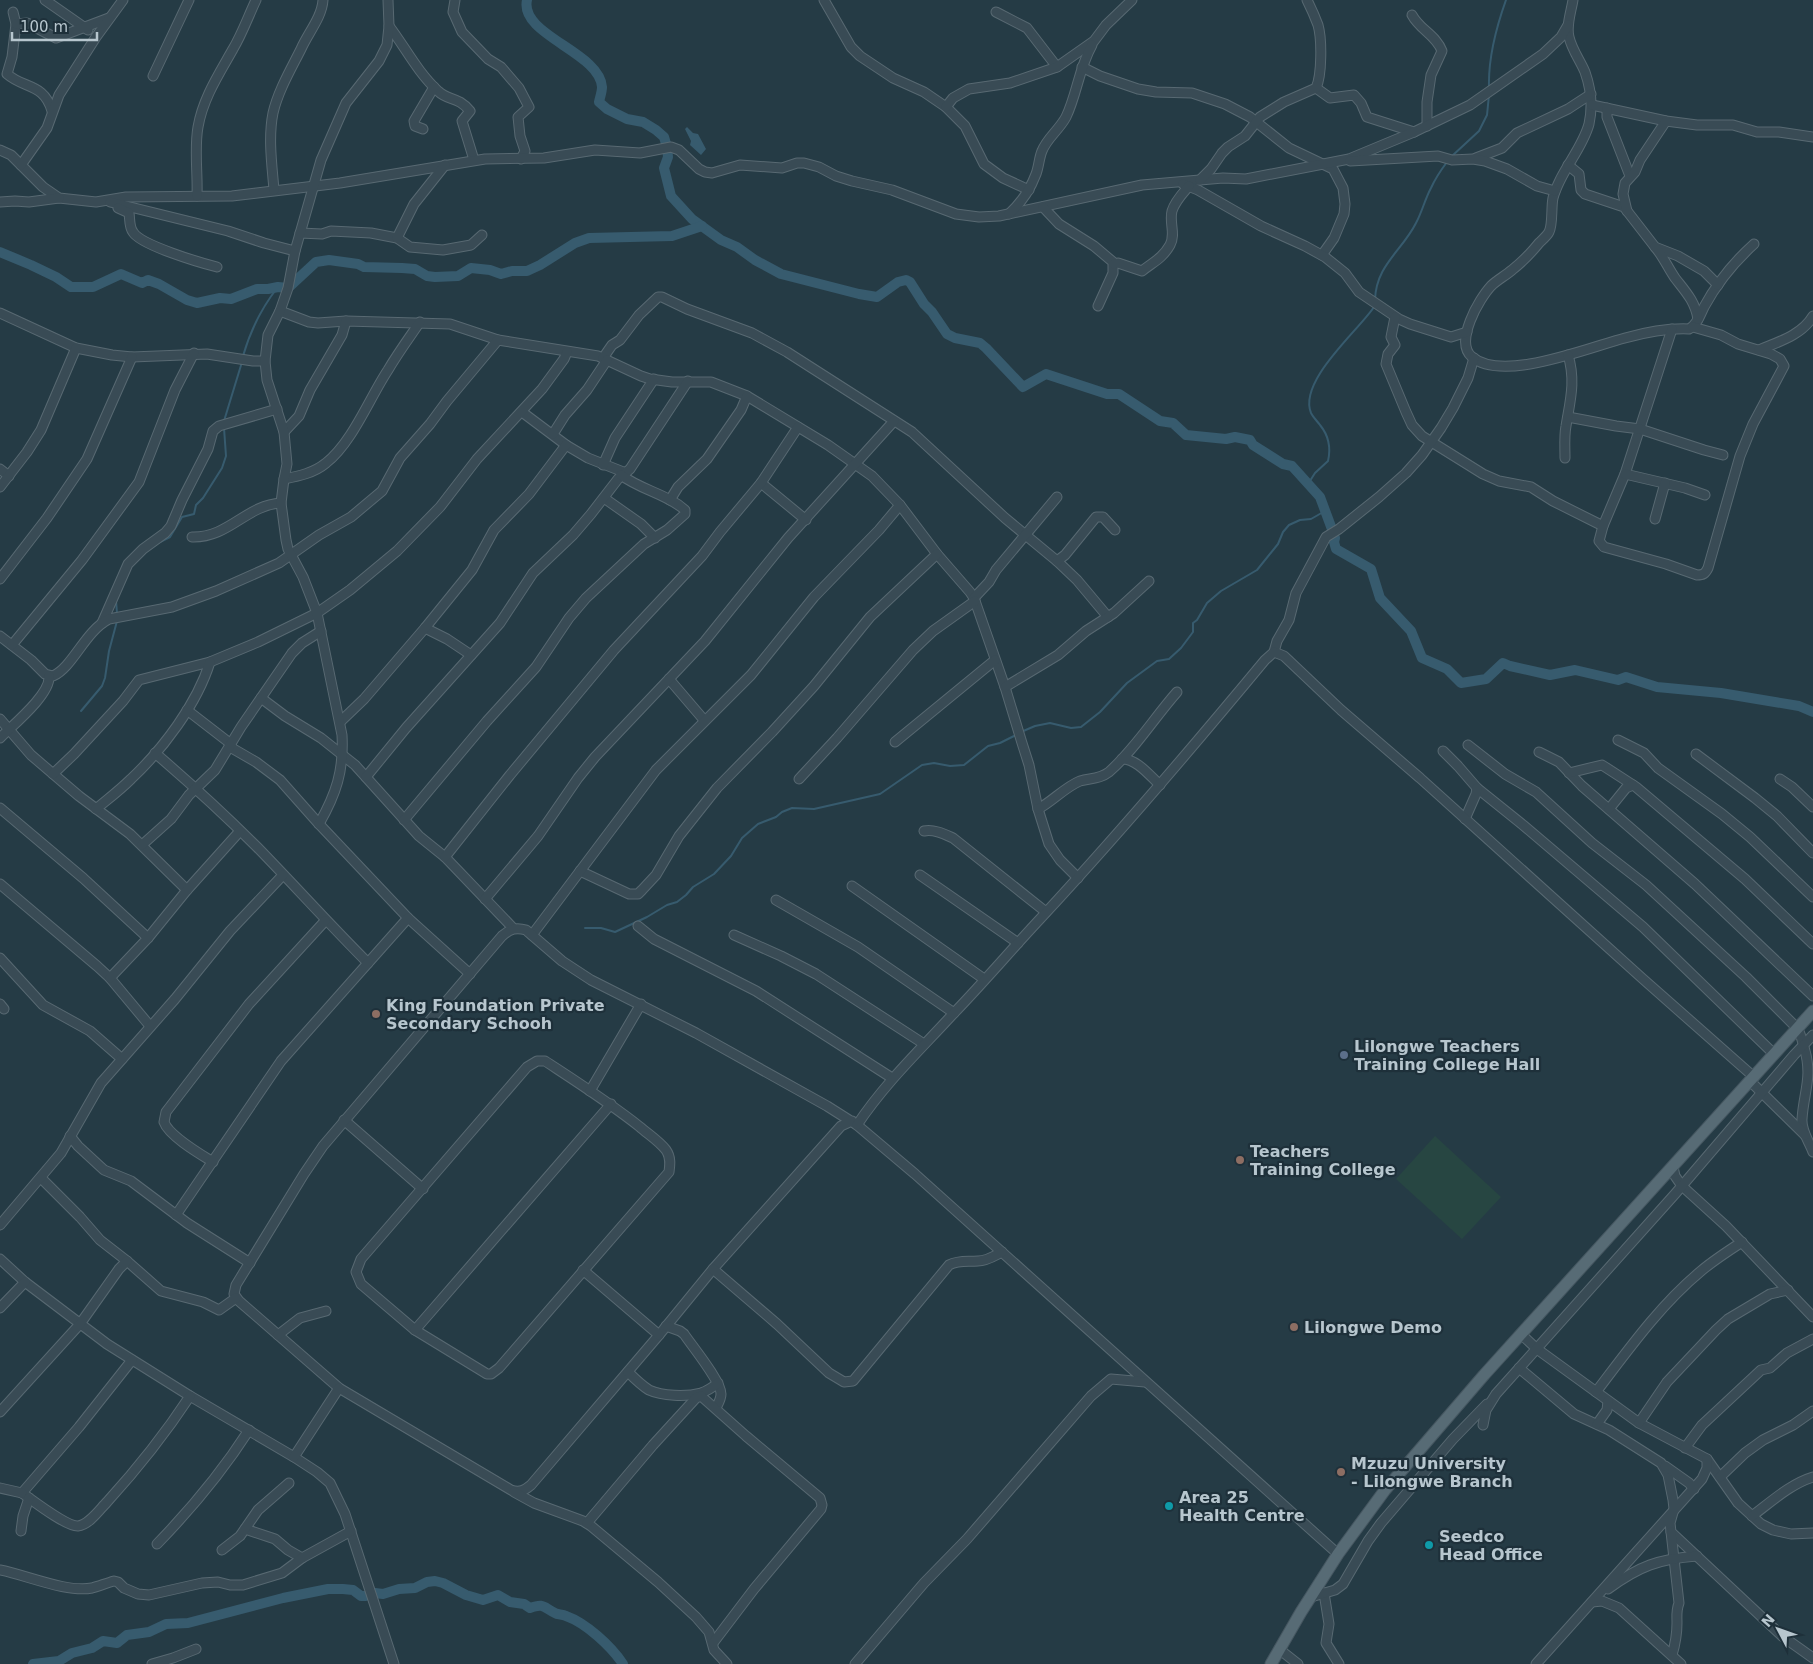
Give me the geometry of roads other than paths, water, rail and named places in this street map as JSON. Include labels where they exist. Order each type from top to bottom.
[{"type":"main road","points":[[1271,1664],[1338,1554],[1385,1490],[1484,1375],[1813,1011]]},
{"type":"street","points":[[45,0],[96,37]]},
{"type":"street","points":[[21,164],[47,128],[59,95],[96,37],[123,0]]},
{"type":"street","points":[[153,76],[189,0]]},
{"type":"street","points":[[198,196],[196,155],[197,130],[200,118],[216,78],[238,40],[256,0]]},
{"type":"street","points":[[274,190],[271,145],[273,114],[278,97],[321,11],[324,0]]},
{"type":"street","points":[[319,824],[335,793],[343,754],[340,722],[317,613],[303,577],[291,556],[283,527],[281,503],[287,464],[284,432],[267,380],[265,361],[268,335],[280,311],[288,288],[295,251],[321,160],[346,104],[382,56],[387,46],[389,26],[388,0]]},
{"type":"street","points":[[455,0],[454,12],[462,32],[488,59],[507,73],[519,88],[529,107],[518,117],[520,136],[525,151],[521,159]]},
{"type":"street","points":[[824,0],[851,47],[860,56],[893,78],[924,92],[946,107],[965,126],[984,164],[1003,178],[1029,190]]},
{"type":"street","points":[[1008,215],[1029,190],[1037,172],[1044,147],[1061,125],[1070,107],[1082,67],[1094,41],[1106,25],[1132,0]]},
{"type":"street","points":[[1200,180],[1222,153],[1234,142],[1245,136],[1263,114],[1284,102],[1316,88],[1320,61],[1320,40],[1318,25],[1308,0]]},
{"type":"street","points":[[1467,350],[1464,338],[1483,297],[1490,288],[1520,263],[1549,232],[1555,191],[1585,134],[1592,105],[1591,94],[1584,72],[1569,38],[1568,25],[1573,0]]},
{"type":"street","points":[[13,12],[16,24],[12,57],[7,74],[34,88],[46,97],[52,112]]},
{"type":"street","points":[[996,12],[1027,28],[1057,67]]},
{"type":"street","points":[[1412,16],[1436,40],[1442,51],[1431,74],[1427,102],[1428,126]]},
{"type":"street","points":[[16,24],[27,23],[54,38],[110,18]]},
{"type":"street","points":[[1340,161],[1428,126],[1470,104],[1532,63],[1555,42],[1568,25]]},
{"type":"street","points":[[389,26],[434,87],[444,96],[457,99],[470,111],[462,121],[474,160]]},
{"type":"street","points":[[946,107],[953,98],[969,89],[1010,83],[1057,67],[1094,41]]},
{"type":"street","points":[[1082,67],[1100,76],[1138,89],[1182,92],[1203,96],[1236,109],[1282,143],[1333,169],[1343,188],[1344,214],[1338,229],[1322,255]]},
{"type":"street","points":[[423,130],[415,126],[414,121],[434,87]]},
{"type":"street","points":[[1316,88],[1330,98],[1354,95],[1361,103],[1368,117],[1414,132]]},
{"type":"street","points":[[0,202],[29,202],[59,198],[96,202],[126,197],[232,196],[312,187],[474,160],[544,158],[595,150],[640,153],[671,147],[678,150],[705,172],[712,173],[740,165],[782,168],[797,163],[804,163],[819,167],[836,176],[852,181],[892,190],[956,214],[989,217],[1008,215],[1142,185],[1185,184],[1200,180],[1246,179],[1322,163],[1438,156],[1452,160],[1473,159],[1502,148],[1517,133],[1568,109],[1591,94]]},
{"type":"street","points":[[1592,105],[1666,121],[1697,125],[1738,126],[1756,132],[1779,132],[1813,137]]},
{"type":"street","points":[[1607,108],[1607,117],[1630,176]]},
{"type":"street","points":[[1627,211],[1622,194],[1625,183],[1666,121]]},
{"type":"street","points":[[0,150],[11,155],[43,187],[59,198]]},
{"type":"street","points":[[1473,159],[1507,169],[1537,186],[1555,191]]},
{"type":"street","points":[[397,238],[414,204],[445,165]]},
{"type":"street","points":[[1568,165],[1579,174],[1581,190],[1585,194],[1619,205],[1627,211],[1692,300],[1696,307],[1698,319]]},
{"type":"street","points":[[1185,184],[1261,226],[1322,255],[1342,269],[1359,292],[1395,317],[1410,324],[1451,337],[1474,358],[1489,364],[1522,365],[1568,355],[1627,337],[1672,329],[1689,329],[1693,327],[1721,335],[1738,344],[1780,359],[1784,366],[1752,424],[1740,456],[1706,573],[1697,575],[1666,564],[1604,547],[1599,541],[1603,526],[1625,474],[1672,329]]},
{"type":"street","points":[[1114,264],[1118,263],[1142,271],[1148,266],[1154,265],[1170,246],[1173,237],[1172,213],[1185,184]]},
{"type":"street","points":[[104,201],[228,230],[264,243],[295,251]]},
{"type":"street","points":[[104,201],[112,207],[128,211],[131,228],[138,238],[168,252],[217,267]]},
{"type":"street","points":[[1043,207],[1059,224],[1094,246],[1114,264]]},
{"type":"street","points":[[300,234],[331,232],[371,233],[397,238],[410,247],[443,250],[470,245],[482,235]]},
{"type":"street","points":[[1693,327],[1718,285],[1754,244]]},
{"type":"street","points":[[1655,247],[1678,256],[1704,271],[1718,285]]},
{"type":"street","points":[[1098,306],[1111,278],[1114,264]]},
{"type":"street","points":[[553,434],[565,415],[588,390],[612,345],[619,342],[639,315],[658,298],[662,297],[687,309],[752,333],[856,394],[912,432],[1025,535],[1057,561],[1077,580],[1108,617]]},
{"type":"street","points":[[280,311],[309,322],[420,322],[450,324],[498,340],[589,354],[654,380],[711,382],[747,396],[856,463],[883,486],[974,599],[1005,687],[1029,765],[1038,809],[1045,831],[1054,852],[1078,878]]},
{"type":"street","points":[[0,313],[76,348],[132,357],[194,353],[265,361]]},
{"type":"street","points":[[1759,350],[1796,333],[1809,323],[1813,316]]},
{"type":"street","points":[[1395,317],[1391,337],[1395,345],[1388,354],[1386,364],[1412,425],[1422,436],[1483,474],[1500,481],[1530,487],[1553,501],[1603,526]]},
{"type":"street","points":[[284,432],[299,416],[310,390],[342,335],[346,321]]},
{"type":"street","points":[[284,479],[310,473],[320,468],[336,455],[350,435],[388,369],[420,322]]},
{"type":"street","points":[[1451,337],[1467,332]]},
{"type":"street","points":[[49,676],[57,674],[92,632],[109,619],[172,607],[267,570],[291,556],[319,535],[347,521],[378,496],[385,487],[400,458],[498,340]]},
{"type":"street","points":[[0,487],[41,430],[76,348]]},
{"type":"street","points":[[53,774],[118,706],[136,682],[210,662],[258,642],[317,613],[350,590],[406,543],[440,507],[482,453],[542,389],[567,352]]},
{"type":"street","points":[[12,645],[82,560],[139,482],[174,390],[194,353]]},
{"type":"street","points":[[1565,458],[1565,432],[1572,382],[1568,355]]},
{"type":"street","points":[[0,579],[47,518],[87,459],[132,357]]},
{"type":"street","points":[[511,1490],[522,1491],[531,1485],[713,1269],[841,1126],[855,1123],[892,1078],[1078,878],[1160,785],[1265,660],[1274,652],[1277,640],[1289,620],[1296,593],[1326,538],[1406,473],[1441,428],[1468,378],[1474,358]]},
{"type":"street","points":[[603,465],[616,438],[654,380]]},
{"type":"street","points":[[366,777],[406,728],[500,624],[533,572],[573,535],[634,464],[688,381]]},
{"type":"street","points":[[670,500],[678,487],[707,459],[741,410],[747,396]]},
{"type":"street","points":[[102,623],[131,560],[161,537],[171,526],[208,449],[215,429],[277,409]]},
{"type":"street","points":[[404,820],[487,721],[536,667],[569,618],[586,598],[638,549],[667,530],[686,512],[670,500],[630,482],[624,474],[566,445],[522,412]]},
{"type":"street","points":[[1568,417],[1640,429],[1723,455]]},
{"type":"street","points":[[485,899],[538,836],[578,778],[714,631],[783,544],[894,421]]},
{"type":"street","points":[[445,857],[614,650],[702,556],[725,525],[761,483],[798,427]]},
{"type":"street","points":[[340,722],[364,699],[425,628],[472,570],[494,530],[528,494],[566,445]]},
{"type":"street","points":[[0,469],[9,476]]},
{"type":"street","points":[[1625,474],[1705,495]]},
{"type":"street","points":[[761,483],[806,520]]},
{"type":"street","points":[[1655,519],[1665,483]]},
{"type":"street","points":[[798,779],[837,738],[913,650],[933,631],[974,599],[1056,497]]},
{"type":"street","points":[[604,498],[641,524],[655,538]]},
{"type":"street","points":[[192,537],[216,534],[261,506],[281,503]]},
{"type":"street","points":[[532,935],[643,785],[668,756],[750,675],[805,607],[900,506]]},
{"type":"street","points":[[1057,561],[1065,555],[1096,517],[1102,517],[1115,530]]},
{"type":"street","points":[[580,871],[629,894],[638,894],[656,875],[679,836],[712,793],[814,686],[870,617],[937,554]]},
{"type":"street","points":[[1005,687],[1054,658],[1086,631],[1108,617],[1149,581]]},
{"type":"street","points":[[425,628],[471,654]]},
{"type":"street","points":[[142,845],[177,812],[189,795],[215,770],[292,653],[302,643],[321,631]]},
{"type":"street","points":[[0,636],[49,676],[50,682],[47,689],[29,710],[0,738]]},
{"type":"street","points":[[1274,652],[1284,656],[1341,710],[1368,732],[1636,973],[1752,1079],[1762,1093],[1806,1136]]},
{"type":"street","points":[[895,742],[995,660]]},
{"type":"street","points":[[96,809],[130,780],[173,731],[206,677],[210,662]]},
{"type":"street","points":[[669,679],[704,720]]},
{"type":"street","points":[[1038,809],[1050,803],[1073,784],[1103,776],[1122,759],[1177,692]]},
{"type":"street","points":[[261,698],[343,754],[419,836],[445,857],[513,928]]},
{"type":"street","points":[[186,710],[230,745],[280,780],[408,918],[470,974]]},
{"type":"street","points":[[0,719],[31,755],[142,845],[187,890]]},
{"type":"street","points":[[1618,740],[1644,753],[1658,768],[1722,814],[1813,897]]},
{"type":"street","points":[[1468,744],[1505,774],[1536,792],[1592,843],[1646,885],[1746,977],[1797,1028],[1804,1045],[1809,1069],[1802,1120],[1813,1152]]},
{"type":"street","points":[[1442,751],[1477,788],[1643,927],[1774,1054]]},
{"type":"street","points":[[1539,752],[1558,762],[1722,908],[1813,996]]},
{"type":"street","points":[[155,753],[240,831],[325,921],[368,963]]},
{"type":"street","points":[[1696,754],[1777,816],[1813,853]]},
{"type":"street","points":[[1122,759],[1134,762],[1160,785]]},
{"type":"street","points":[[1569,773],[1602,764],[1633,786],[1745,879],[1813,944]]},
{"type":"street","points":[[1780,779],[1792,787],[1813,807]]},
{"type":"street","points":[[1609,809],[1626,788],[1633,786]]},
{"type":"street","points":[[1465,819],[1477,788]]},
{"type":"street","points":[[0,808],[83,878],[148,938]]},
{"type":"street","points":[[110,978],[148,938],[187,890],[240,831]]},
{"type":"street","points":[[924,831],[936,832],[953,838],[1046,912]]},
{"type":"street","points":[[0,1225],[61,1153],[96,1091],[189,983],[230,931],[282,875]]},
{"type":"street","points":[[920,875],[1018,943]]},
{"type":"street","points":[[0,884],[110,978],[150,1026]]},
{"type":"street","points":[[852,886],[984,979]]},
{"type":"street","points":[[776,900],[858,947],[954,1013]]},
{"type":"street","points":[[176,1216],[281,1061],[408,918]]},
{"type":"street","points":[[213,1162],[167,1128],[164,1122],[166,1112],[249,1004],[325,921]]},
{"type":"street","points":[[638,926],[654,939],[764,995],[892,1078]]},
{"type":"street","points":[[727,1664],[714,1650],[709,1632],[696,1617],[658,1582],[587,1523],[534,1503],[339,1388],[236,1298],[235,1290],[304,1174],[344,1120],[408,1048],[502,936],[513,928],[526,930],[576,971],[705,1038],[855,1123],[909,1169],[1338,1554]]},
{"type":"street","points":[[734,935],[782,956],[816,974],[924,1044]]},
{"type":"street","points":[[0,958],[43,1005],[90,1032],[122,1059]]},
{"type":"street","points":[[590,1091],[641,1004]]},
{"type":"street","points":[[1311,1597],[1336,1590],[1344,1584],[1380,1523],[1453,1439],[1537,1350],[1813,1035]]},
{"type":"street","points":[[545,1061],[611,1104],[666,1150],[670,1164],[669,1172],[522,1342],[499,1368],[491,1374],[483,1372],[415,1330],[361,1284],[356,1272],[362,1259],[532,1063],[545,1061]]},
{"type":"street","points":[[415,1330],[611,1104]]},
{"type":"street","points":[[344,1120],[423,1189]]},
{"type":"street","points":[[70,1136],[104,1170],[131,1181],[176,1216],[250,1263]]},
{"type":"street","points":[[61,1153],[77,1151],[87,1154]]},
{"type":"street","points":[[1672,1167],[1675,1176],[1682,1186],[1742,1242],[1813,1316]]},
{"type":"street","points":[[41,1178],[80,1217],[93,1234],[165,1293],[203,1302],[219,1310],[236,1298]]},
{"type":"street","points":[[1596,1392],[1653,1319],[1684,1287],[1701,1270],[1742,1242]]},
{"type":"street","points":[[713,1269],[777,1324],[829,1373],[841,1381],[849,1382],[853,1381],[949,1265],[958,1261],[979,1262],[1002,1252]]},
{"type":"street","points":[[0,1259],[25,1282],[80,1324],[132,1360],[294,1457],[330,1483],[342,1504],[394,1664]]},
{"type":"street","points":[[0,1412],[80,1324],[127,1261]]},
{"type":"street","points":[[583,1270],[659,1335]]},
{"type":"street","points":[[0,1308],[25,1282]]},
{"type":"street","points":[[1639,1423],[1667,1382],[1728,1319],[1770,1294],[1788,1290]]},
{"type":"street","points":[[278,1335],[300,1318],[326,1311]]},
{"type":"street","points":[[666,1326],[680,1330],[684,1334],[718,1384],[721,1392],[716,1408]]},
{"type":"street","points":[[1522,1335],[1537,1350],[1639,1423],[1707,1459],[1738,1503],[1772,1530],[1791,1534],[1813,1533]]},
{"type":"street","points":[[1685,1448],[1702,1425],[1761,1370],[1770,1368],[1787,1353],[1813,1339]]},
{"type":"street","points":[[21,1531],[26,1496],[132,1360]]},
{"type":"street","points":[[1519,1368],[1574,1414],[1609,1430],[1661,1464],[1694,1489]]},
{"type":"street","points":[[628,1372],[640,1384],[651,1391],[662,1393],[701,1393],[718,1384]]},
{"type":"street","points":[[855,1664],[1091,1396],[1111,1379],[1145,1382]]},
{"type":"street","points":[[294,1457],[339,1388]]},
{"type":"street","points":[[1483,1425],[1486,1410],[1496,1394]]},
{"type":"street","points":[[0,1488],[26,1496],[72,1525],[77,1526],[87,1522],[145,1459],[190,1396]]},
{"type":"street","points":[[587,1523],[653,1445],[696,1398],[701,1396],[820,1498],[822,1505],[713,1643]]},
{"type":"street","points":[[1597,1424],[1607,1410],[1608,1401]]},
{"type":"street","points":[[1720,1477],[1758,1443],[1793,1425],[1813,1411]]},
{"type":"street","points":[[157,1544],[193,1507],[214,1481],[249,1430]]},
{"type":"street","points":[[1536,1664],[1694,1489],[1706,1474],[1707,1459]]},
{"type":"street","points":[[1661,1464],[1668,1475],[1674,1509],[1670,1523],[1679,1603],[1676,1610],[1678,1620],[1672,1655]]},
{"type":"street","points":[[1752,1516],[1789,1488],[1813,1477]]},
{"type":"street","points":[[222,1550],[234,1542],[258,1510],[289,1483]]},
{"type":"street","points":[[245,1529],[275,1539],[288,1550],[302,1558]]},
{"type":"street","points":[[0,1570],[72,1588],[91,1588],[114,1581],[138,1594],[149,1595],[202,1583],[218,1582],[242,1585],[282,1573],[302,1558],[351,1531]]},
{"type":"street","points":[[1671,1532],[1782,1636],[1813,1658]]},
{"type":"street","points":[[1592,1602],[1628,1575],[1648,1565],[1674,1558],[1697,1556]]},
{"type":"street","points":[[1324,1593],[1329,1624],[1326,1643],[1339,1664]]},
{"type":"street","points":[[1592,1602],[1602,1601],[1619,1608],[1681,1664]]},
{"type":"street","points":[[152,1664],[196,1649]]},
{"type":"street","points":[[1279,1649],[1298,1664]]},
{"type":"water","points":[[687,127],[693,133],[698,134],[706,149],[701,155],[690,145],[691,141],[685,129]]},
{"type":"waterway","points":[[527,0],[528,12],[535,23],[547,34],[575,53],[598,75],[602,87],[599,102],[607,109],[627,119],[643,122],[664,137],[668,157],[664,168],[671,196],[692,219],[721,240],[737,247],[755,260],[781,274],[877,297],[898,282],[906,280],[910,282],[947,334],[955,338],[980,343],[1023,387],[1046,374],[1107,394],[1119,394],[1160,421],[1173,423],[1186,435],[1226,439],[1235,437],[1250,440],[1253,445],[1283,464],[1292,466],[1320,497],[1335,538],[1336,549],[1371,569],[1380,598],[1411,631],[1422,658],[1447,669],[1461,683],[1486,679],[1503,663],[1550,675],[1575,670],[1618,680],[1626,677],[1657,687],[1721,693],[1799,706],[1813,712]]},
{"type":"waterway","points":[[1489,88],[1493,43],[1506,0]]},
{"type":"waterway","points":[[1452,156],[1479,131],[1487,115],[1489,95]]},
{"type":"waterway","points":[[1375,300],[1376,288],[1380,277],[1410,233],[1438,175],[1447,162]]},
{"type":"waterway","points":[[0,252],[56,277],[71,287],[93,287],[121,274],[142,283],[148,280],[159,284],[187,300],[197,303],[220,298],[231,299],[257,289],[288,288],[316,262],[329,260],[358,264],[364,267],[415,269],[427,276],[435,277],[458,276],[471,268],[490,270],[501,274],[512,271],[527,271],[575,243],[589,238],[672,236],[702,226]]},
{"type":"waterway","points":[[243,356],[257,320],[278,287]]},
{"type":"waterway","points":[[1308,484],[1315,473],[1328,461],[1329,451],[1325,433],[1311,413],[1309,400],[1313,386],[1332,357],[1374,307]]},
{"type":"waterway","points":[[224,421],[242,362]]},
{"type":"waterway","points":[[158,543],[170,537],[182,517],[194,514],[196,505],[203,498],[222,468],[226,456],[224,428]]},
{"type":"waterway","points":[[1021,732],[1035,726],[1050,723],[1071,728],[1081,727],[1100,712],[1127,683],[1157,661],[1169,659],[1181,648],[1193,632],[1193,623],[1197,620],[1207,603],[1221,591],[1257,570],[1278,544],[1283,532],[1289,525],[1300,520],[1311,519],[1325,511]]},
{"type":"waterway","points":[[116,601],[117,613]]},
{"type":"waterway","points":[[81,711],[102,686],[117,621]]},
{"type":"waterway","points":[[585,928],[601,928],[615,932],[667,905],[677,902],[693,887],[714,874],[731,856],[742,838],[758,824],[776,817],[782,812],[792,808],[814,809],[880,794],[922,765],[934,763],[950,766],[964,765],[988,746],[1000,743],[1016,735]]},
{"type":"waterway","points":[[375,1593],[383,1594],[399,1589],[415,1588],[427,1582],[435,1581],[466,1595],[483,1600],[498,1595],[510,1602],[524,1604],[530,1608],[543,1606],[556,1614],[565,1615],[582,1624],[605,1643],[623,1664]]},
{"type":"waterway","points":[[33,1664],[59,1661],[72,1653],[92,1648],[103,1641],[117,1643],[127,1635],[149,1632],[166,1624],[188,1623],[283,1598],[328,1589],[353,1590],[361,1596],[366,1596]]},
{"type":"place","name":"King Foundation Private Secondary Schooh","points":[[376,1014]]},
{"type":"place","name":"Lilongwe Teachers Training College Hall","points":[[1344,1055]]},
{"type":"place","name":"Teachers Training College","points":[[1240,1160]]},
{"type":"place","name":"Lilongwe Demo","points":[[1294,1327]]},
{"type":"place","name":"Mzuzu University - Lilongwe Branch","points":[[1341,1472]]},
{"type":"place","name":"Area 25 Health Centre","points":[[1169,1506]]},
{"type":"place","name":"Seedco Head Office","points":[[1429,1545]]}]
